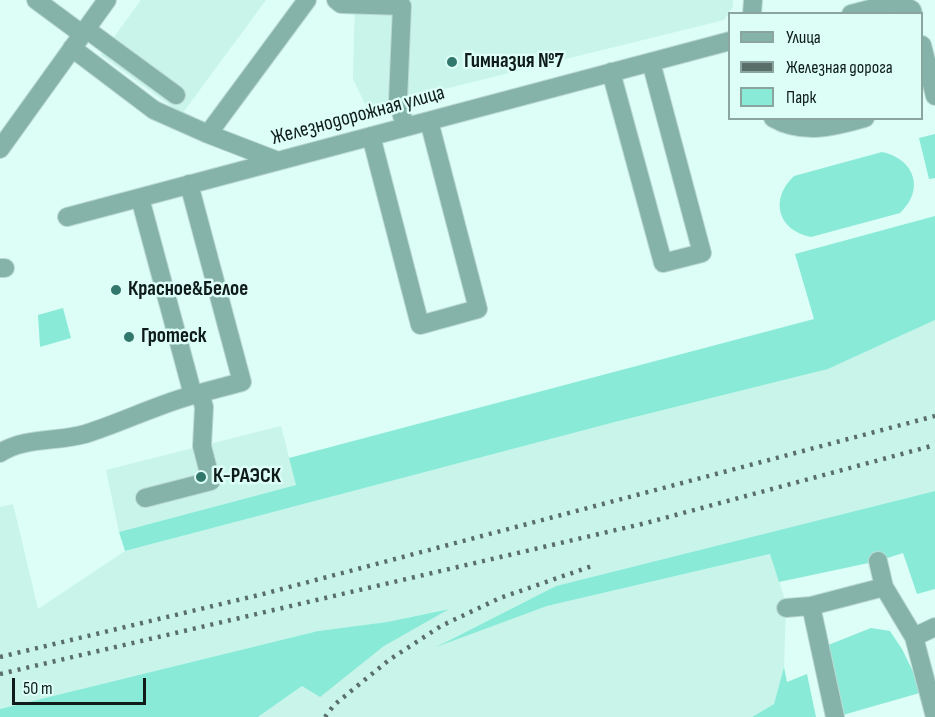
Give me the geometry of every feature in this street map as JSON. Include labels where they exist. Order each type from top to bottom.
[{"type":"street","points":[[36,0],[80,37],[154,110],[278,161]]},
{"type":"street","points":[[0,149],[107,0]]},
{"type":"street","points":[[208,134],[307,0]]},
{"type":"street","points":[[336,0],[341,4],[402,6],[398,100],[405,127]]},
{"type":"street","points":[[859,12],[897,2],[912,12]]},
{"type":"street","points":[[80,37],[176,94]]},
{"type":"street","name":"Железнодорожная улица","points":[[67,217],[728,41]]},
{"type":"street","points":[[923,53],[935,98]]},
{"type":"street","points":[[612,72],[663,263],[688,257],[702,253],[651,62]]},
{"type":"street","points":[[776,120],[803,128],[832,127],[858,120]]},
{"type":"street","points":[[371,136],[420,325],[478,309],[429,121]]},
{"type":"street","points":[[0,453],[11,446],[84,434],[164,403],[242,382],[189,184]]},
{"type":"street","points":[[140,198],[197,394],[204,407],[202,446],[211,481],[145,498]]},
{"type":"street","points":[[878,561],[884,587],[914,637],[934,707]]},
{"type":"street","points":[[786,609],[811,606],[884,587]]},
{"type":"street","points":[[811,606],[835,717]]},
{"type":"street","points":[[914,637],[935,627]]},
{"type":"shaded area","points":[[141,0],[266,0],[182,114],[101,55]]},
{"type":"shaded area","name":"Гимназия №7","points":[[355,0],[733,0],[733,7],[724,20],[367,108],[353,79]]},
{"type":"shaded area","points":[[935,320],[935,491],[556,586],[443,643],[547,606],[771,554],[786,604],[784,667],[774,704],[752,717],[258,717],[302,686],[357,667],[384,646],[446,609],[387,622],[318,631],[0,709],[0,507],[13,504],[38,609],[125,551],[615,422],[828,369]]},
{"type":"shaded area","name":"К-РАЭСК","points":[[281,426],[296,485],[119,532],[106,470]]},
{"type":"green space","points":[[935,134],[935,178],[929,179],[919,138]]},
{"type":"green space","points":[[882,152],[902,161],[913,176],[912,195],[900,213],[811,237],[800,234],[785,221],[781,213],[781,194],[794,176]]},
{"type":"green space","points":[[935,216],[935,320],[828,369],[615,422],[125,551],[119,532],[296,485],[289,458],[814,319],[795,254]]},
{"type":"green space","points":[[63,308],[71,338],[40,347],[38,315]]},
{"type":"green space","points":[[935,491],[935,589],[917,594],[903,553],[878,561],[779,582],[770,554],[547,606],[436,647],[556,586]]},
{"type":"green space","points":[[449,609],[384,646],[320,697],[302,686],[258,717],[0,717],[0,709],[318,631],[387,622]]},
{"type":"green space","points":[[871,628],[890,631],[902,649],[923,692],[836,717],[823,647]]},
{"type":"green space","points":[[784,667],[787,682],[807,674],[816,717],[752,717],[774,704]]},
{"type":"railway","points":[[0,657],[263,594],[935,416]]},
{"type":"railway","points":[[0,674],[646,523],[935,445]]},
{"type":"railway","points":[[325,717],[334,705],[389,660],[441,626],[500,598],[592,566]]},
{"type":"place","name":"Гимназия №7","points":[[452,62]]},
{"type":"place","name":"Красное&Белое","points":[[116,290]]},
{"type":"place","name":"Гротеск","points":[[129,337]]},
{"type":"place","name":"К-РАЭСК","points":[[201,477]]}]
